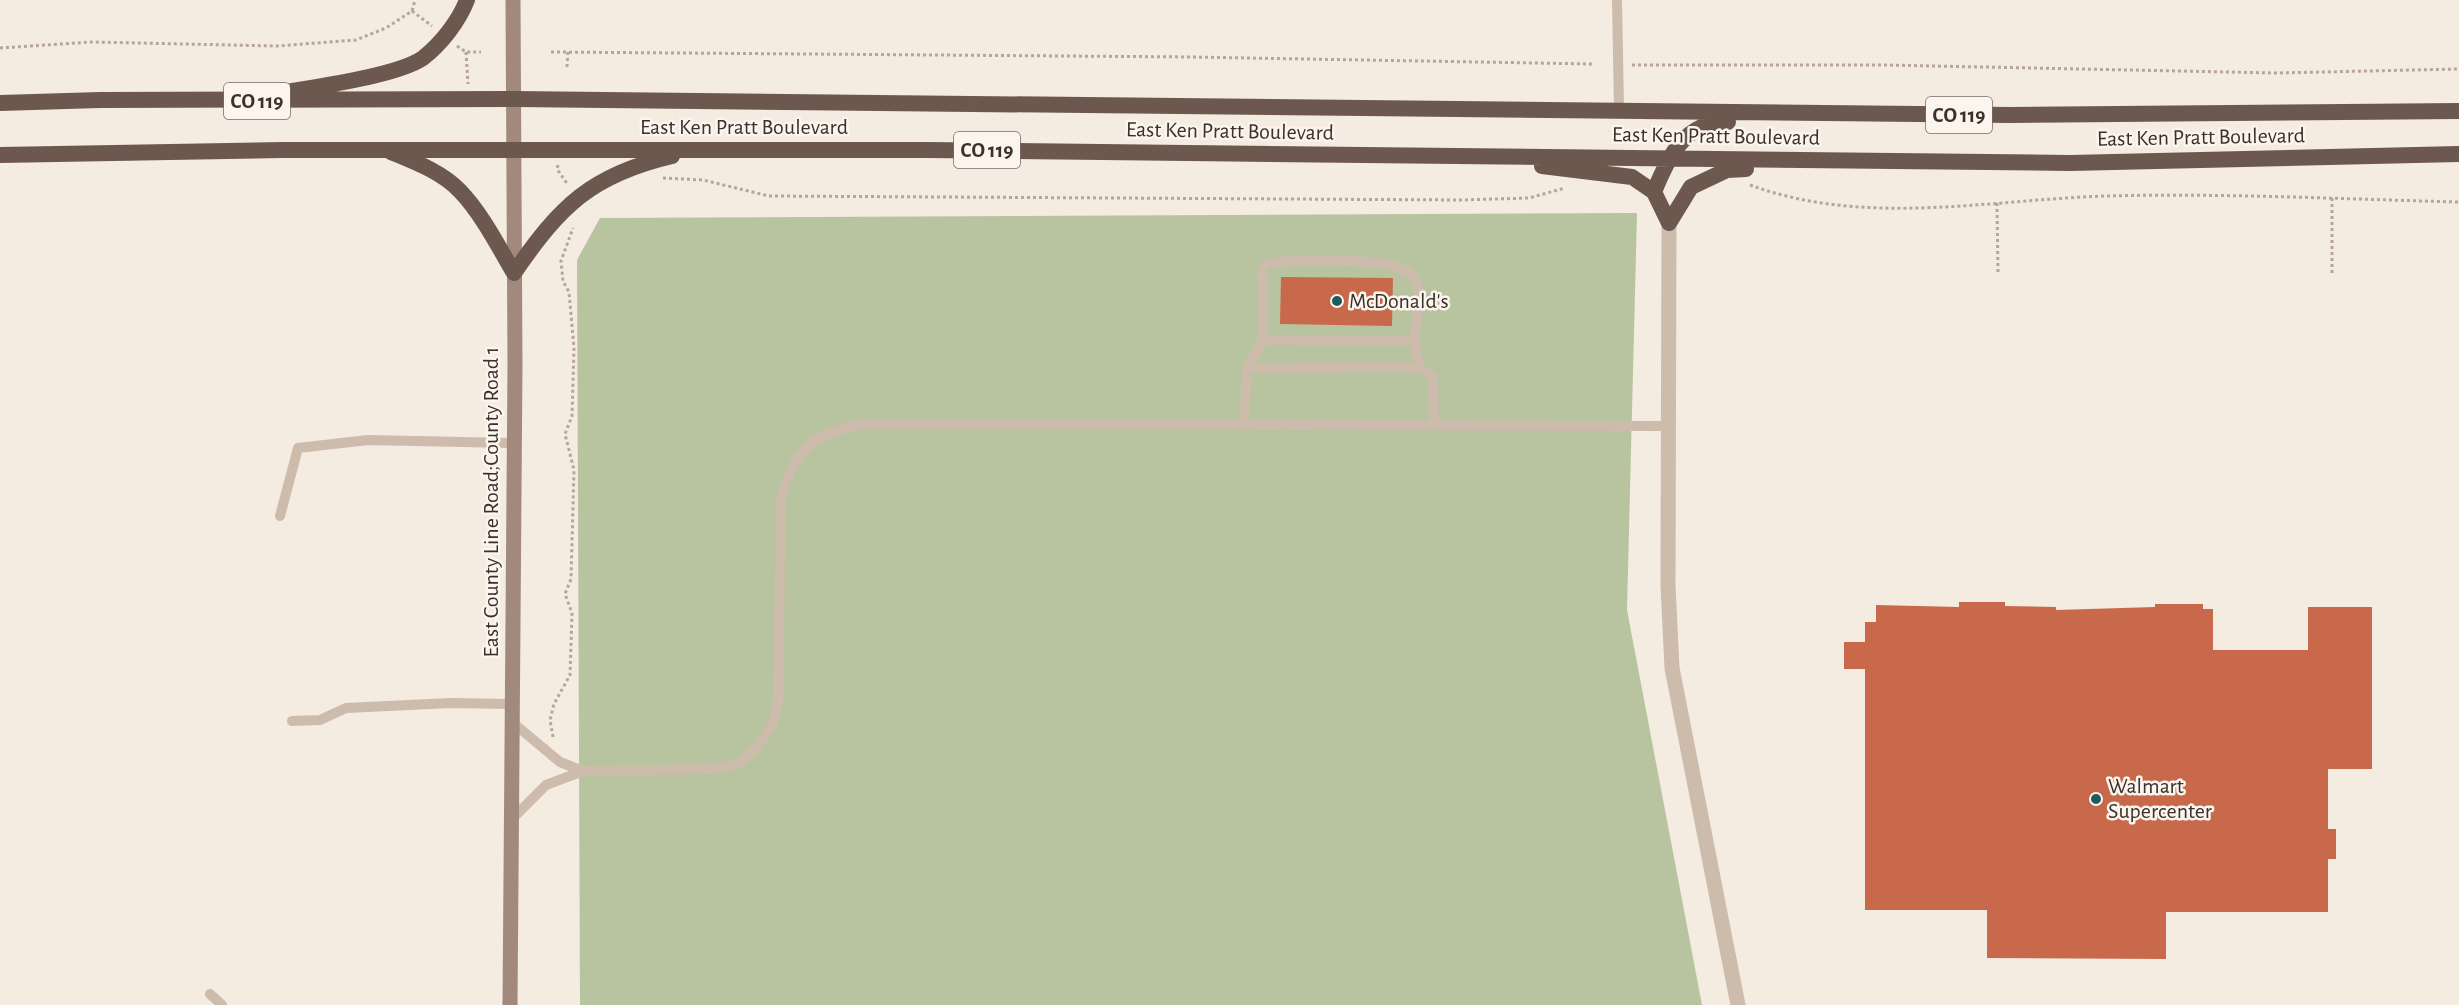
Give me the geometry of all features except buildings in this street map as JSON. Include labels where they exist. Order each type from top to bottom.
[{"type":"highway","points":[[244,100],[377,74],[421,59],[446,36],[467,0]]},
{"type":"highway","name":"East Ken Pratt Boulevard","points":[[0,103],[100,100],[514,99],[1987,115],[2459,111]]},
{"type":"highway","points":[[1654,192],[1667,158],[1696,128],[1708,122],[2145,125],[2156,122],[2166,114]]},
{"type":"highway","points":[[386,150],[430,169],[459,190],[487,228],[514,273],[544,230],[578,196],[607,177],[654,160],[700,149]]},
{"type":"highway","name":"East Ken Pratt Boulevard","points":[[0,155],[700,149],[2070,163],[2459,154]]},
{"type":"highway","points":[[1460,156],[1632,177],[1654,192],[1669,223]]},
{"type":"highway","points":[[1669,223],[1691,187],[1726,170],[1894,161]]},
{"type":"main road","name":"East County Line Road;County Road 1","points":[[510,1005],[514,442],[513,0]]},
{"type":"street","points":[[1669,223],[1668,585],[1671,668],[1738,1005]]},
{"type":"lane","points":[[1617,0],[1618,110]]},
{"type":"lane","points":[[1244,424],[1247,368],[1263,340],[1262,273],[1265,266],[1283,261],[1387,264],[1406,270],[1415,279],[1420,298],[1414,340],[1420,368]]},
{"type":"lane","points":[[1263,340],[1414,340]]},
{"type":"lane","points":[[1247,368],[1420,368],[1433,378],[1434,425]]},
{"type":"lane","points":[[511,820],[546,785],[583,771],[715,770],[739,763],[758,746],[773,724],[778,702],[781,499],[787,474],[799,453],[815,439],[837,429],[863,424],[1668,426]]},
{"type":"lane","points":[[280,516],[298,448],[368,440],[514,442]]},
{"type":"lane","points":[[292,721],[320,720],[346,708],[451,703],[512,704]]},
{"type":"lane","points":[[512,722],[560,762],[583,771]]},
{"type":"lane","points":[[210,994],[222,1005]]},
{"type":"path","points":[[0,48],[92,42],[277,46],[356,40],[386,28],[412,11],[415,0]]},
{"type":"path","points":[[412,11],[437,30]]},
{"type":"path","points":[[456,45],[466,52],[481,52]]},
{"type":"path","points":[[551,52],[568,50],[1593,64]]},
{"type":"path","points":[[567,67],[568,50]]},
{"type":"path","points":[[466,52],[468,84]]},
{"type":"path","points":[[1630,64],[1885,65],[2277,73],[2459,69]]},
{"type":"path","points":[[560,160],[557,169],[569,187]]},
{"type":"path","points":[[660,178],[703,180],[769,196],[1461,200],[1529,198],[1569,187]]},
{"type":"path","points":[[1744,183],[1785,196],[1862,209],[1911,210],[2137,196],[2239,194],[2459,201]]},
{"type":"path","points":[[2331,198],[2332,276]]},
{"type":"path","points":[[1997,203],[1998,274]]},
{"type":"path","points":[[556,743],[551,733],[550,720],[560,689],[570,675],[572,613],[567,605],[565,594],[571,579],[573,470],[565,434],[572,416],[573,348],[569,292],[563,281],[561,261],[574,226]]},
{"type":"green space","points":[[1637,213],[1627,610],[1702,1005],[580,1005],[577,260],[600,218]]},
{"type":"place","name":"McDonald's","points":[[1337,301]]},
{"type":"place","name":"Walmart Supercenter","points":[[2096,799]]}]
